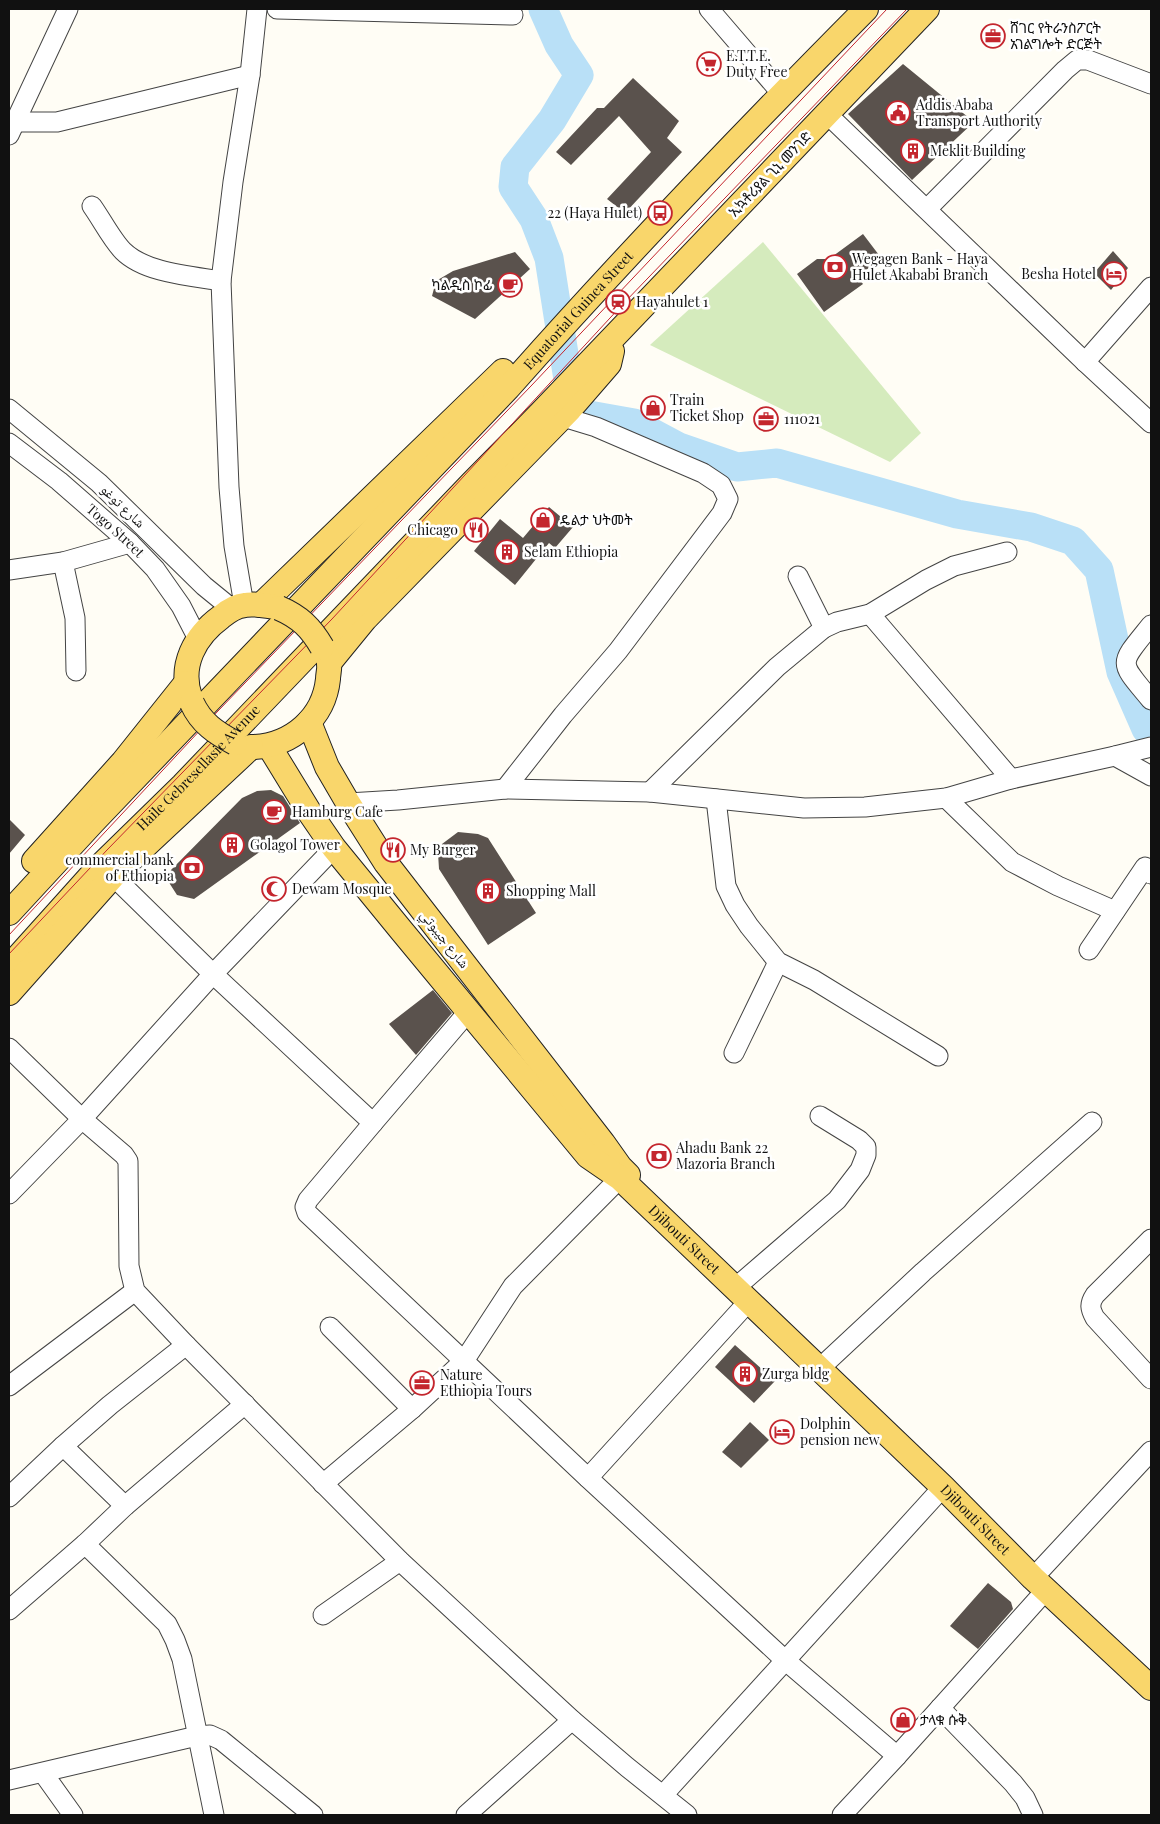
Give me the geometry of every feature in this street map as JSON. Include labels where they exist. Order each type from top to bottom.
[{"type":"main road","name":"Equatorial Guinea Street","points":[[9,913],[93,822],[508,388],[577,311],[782,94],[866,9]]},
{"type":"main road","name":"ኢኳቶሪያል ጊኒ መንገድ","points":[[562,409],[600,362],[612,338],[927,9]]},
{"type":"main road","points":[[252,745],[209,727],[197,714],[189,693],[191,654],[198,639],[209,626],[254,606],[507,367],[543,348]]},
{"type":"main road","points":[[326,655],[365,619],[562,409]]},
{"type":"main road","name":"Haile Gebresellasie Avenue","points":[[9,967],[97,870],[183,785],[388,570],[562,409]]},
{"type":"main road","points":[[9,993],[113,876],[252,745],[290,737],[310,722],[327,691],[326,655],[305,623],[293,614],[254,606]]},
{"type":"main road","points":[[9,889],[116,769],[189,693]]},
{"type":"main road","name":"شارع جيبوتي","points":[[310,722],[327,767],[386,863],[604,1143]]},
{"type":"main road","name":"Djibouti Street","points":[[252,745],[310,813],[334,848],[588,1156],[620,1178],[822,1366],[934,1466],[1041,1578],[1151,1688]]},
{"type":"main road","name":"Djibouti Street","points":[[604,1143],[620,1167],[742,1291]]},
{"type":"main road","name":"Djibouti Street","points":[[822,1366],[943,1487],[1041,1578],[1109,1635],[1151,1674]]},
{"type":"street","points":[[12,128],[68,9]]},
{"type":"street","points":[[254,606],[234,546],[229,487],[221,281],[233,182],[250,75],[257,9]]},
{"type":"street","points":[[277,9],[406,14],[513,15]]},
{"type":"street","points":[[710,9],[782,94]]},
{"type":"street","points":[[927,209],[1064,70],[1077,60],[1088,60],[1151,84]]},
{"type":"street","points":[[12,128],[57,122],[250,75]]},
{"type":"street","points":[[827,114],[1085,362],[1151,422]]},
{"type":"street","points":[[92,206],[122,250],[135,260],[155,268],[221,281]]},
{"type":"street","points":[[1085,362],[1151,287]]},
{"type":"street","name":"شارع توغو","points":[[9,409],[99,483],[204,586],[254,606]]},
{"type":"street","points":[[505,789],[563,715],[618,651],[722,513],[728,498],[721,485],[703,473],[562,409]]},
{"type":"street","name":"Togo Street","points":[[9,443],[59,481],[130,543],[155,569],[180,606],[198,639]]},
{"type":"street","points":[[9,570],[63,562],[130,543]]},
{"type":"street","points":[[650,792],[778,667],[824,628],[837,622],[870,614],[926,580],[954,566],[1007,552]]},
{"type":"street","points":[[63,562],[75,618],[76,671]]},
{"type":"street","points":[[798,576],[824,628]]},
{"type":"street","points":[[870,614],[1011,779]]},
{"type":"street","points":[[1151,625],[1128,653],[1125,662],[1127,671],[1151,700]]},
{"type":"street","points":[[348,804],[505,789],[650,792],[804,808],[865,807],[946,798],[1011,779],[1149,747]]},
{"type":"street","points":[[1115,756],[1151,776]]},
{"type":"street","points":[[946,798],[1012,862],[1058,886],[1115,911]]},
{"type":"street","points":[[716,799],[726,886],[748,926],[778,962],[814,980],[938,1056]]},
{"type":"street","points":[[9,1194],[82,1119],[213,974],[334,848]]},
{"type":"street","points":[[1090,950],[1115,911],[1149,866]]},
{"type":"street","points":[[113,876],[213,974],[373,1123]]},
{"type":"street","points":[[734,1054],[778,962]]},
{"type":"street","points":[[468,1012],[308,1200],[305,1206],[307,1213],[588,1478],[786,1661],[896,1756]]},
{"type":"street","points":[[9,1048],[82,1119],[124,1155],[128,1161],[129,1266],[135,1291],[400,1561],[572,1720],[626,1767],[687,1815]]},
{"type":"street","points":[[588,1478],[742,1291],[837,1200],[860,1170],[866,1155],[866,1147],[859,1140],[820,1116]]},
{"type":"street","points":[[822,1366],[923,1272],[1092,1122]]},
{"type":"street","points":[[323,1484],[412,1409],[464,1361],[513,1286],[620,1178]]},
{"type":"street","points":[[1151,1240],[1095,1296],[1091,1301],[1090,1310],[1095,1318],[1151,1378]]},
{"type":"street","points":[[9,1386],[135,1291]]},
{"type":"street","points":[[330,1327],[412,1409]]},
{"type":"street","points":[[9,1497],[110,1405],[186,1345]]},
{"type":"street","points":[[9,1610],[85,1544],[125,1506],[245,1404]]},
{"type":"street","points":[[63,1446],[125,1506]]},
{"type":"street","points":[[842,1815],[940,1708],[1041,1578],[1151,1451]]},
{"type":"street","points":[[663,1795],[943,1487]]},
{"type":"street","points":[[85,1544],[167,1624],[182,1659],[214,1815]]},
{"type":"street","points":[[323,1615],[400,1561]]},
{"type":"street","points":[[940,1708],[1013,1783],[1025,1798],[1033,1815]]},
{"type":"street","points":[[466,1815],[572,1720]]},
{"type":"street","points":[[9,1780],[198,1736],[210,1735],[221,1740],[313,1815]]},
{"type":"street","points":[[43,1773],[73,1815]]},
{"type":"green space","points":[[763,242],[921,433],[890,462],[650,345]]},
{"type":"building","name":"Meklit Building","points":[[903,64],[974,122],[912,180],[848,114]]},
{"type":"building","points":[[633,78],[679,121],[667,138],[682,152],[625,213],[607,199],[651,152],[619,116],[571,165],[556,152],[597,108],[604,108]]},
{"type":"building","points":[[863,234],[882,259],[857,276],[863,284],[824,312],[797,274],[817,259],[829,259]]},
{"type":"building","name":"Besha Hotel","points":[[1113,251],[1128,268],[1111,290],[1094,273]]},
{"type":"building","points":[[515,252],[530,269],[475,319],[432,296],[436,281],[453,271]]},
{"type":"building","name":"Selam Ethiopia","points":[[549,507],[573,527],[555,548],[549,543],[515,585],[474,551],[500,519],[523,538]]},
{"type":"building","name":"Golagol Tower","points":[[271,790],[283,796],[300,823],[194,899],[177,895],[168,881],[171,870],[242,798],[257,791]]},
{"type":"building","points":[[9,819],[25,835],[9,854]]},
{"type":"building","name":"Shopping Mall","points":[[458,832],[478,834],[488,838],[536,913],[488,945],[439,869],[438,853],[442,844]]},
{"type":"building","points":[[433,990],[452,1013],[416,1055],[389,1024]]},
{"type":"building","name":"Zurga bldg","points":[[735,1345],[775,1381],[754,1403],[715,1367]]},
{"type":"building","points":[[750,1422],[769,1440],[741,1468],[722,1452]]},
{"type":"building","points":[[988,1583],[1011,1602],[1013,1609],[978,1649],[950,1626]]},
{"type":"waterway","points":[[543,9],[559,45],[579,75],[552,120],[515,167],[513,187],[534,219],[549,258],[572,405],[589,415],[634,423],[679,447],[737,467],[777,463],[957,514],[1031,527],[1073,541],[1099,570],[1121,672],[1146,729],[1151,734]]},
{"type":"tram line","points":[[9,935],[218,711],[531,386],[887,9]]},
{"type":"tram line","points":[[9,954],[107,850],[332,619],[622,305],[907,9]]},
{"type":"place","name":"ሸገር የትራንስፖርት አገልግሎት ድርጅት","points":[[993,36]]},
{"type":"place","name":"E.T.T.E. Duty Free","points":[[709,64]]},
{"type":"place","name":"Addis Ababa Transport Authority","points":[[898,113]]},
{"type":"place","name":"Meklit Building","points":[[913,151]]},
{"type":"place","name":"22 (Haya Hulet)","points":[[660,213]]},
{"type":"place","name":"Wegagen Bank - Haya Hulet Akababi Branch","points":[[835,267]]},
{"type":"place","name":"Besha Hotel","points":[[1114,274]]},
{"type":"place","name":"ካልዲስ ኮፊ","points":[[510,285]]},
{"type":"place","name":"Hayahulet 1","points":[[618,302]]},
{"type":"place","name":"Train Ticket Shop","points":[[653,408]]},
{"type":"place","name":"111021","points":[[766,419]]},
{"type":"place","name":"ዴልታ ህትመት","points":[[543,520]]},
{"type":"place","name":"Chicago","points":[[476,530]]},
{"type":"place","name":"Selam Ethiopia","points":[[507,552]]},
{"type":"place","name":"Hamburg Cafe","points":[[274,812]]},
{"type":"place","name":"Golagol Tower","points":[[232,845]]},
{"type":"place","name":"My Burger","points":[[393,850]]},
{"type":"place","name":"commercial bank of Ethiopia","points":[[192,868]]},
{"type":"place","name":"Dewam Mosque","points":[[274,889]]},
{"type":"place","name":"Shopping Mall","points":[[488,891]]},
{"type":"place","name":"Ahadu Bank 22 Mazoria Branch","points":[[659,1156]]},
{"type":"place","name":"Zurga bldg","points":[[745,1374]]},
{"type":"place","name":"Nature Ethiopia Tours","points":[[422,1383]]},
{"type":"place","name":"Dolphin pension new","points":[[782,1432]]},
{"type":"place","name":"ታላቁ ሱቅ","points":[[903,1720]]}]
